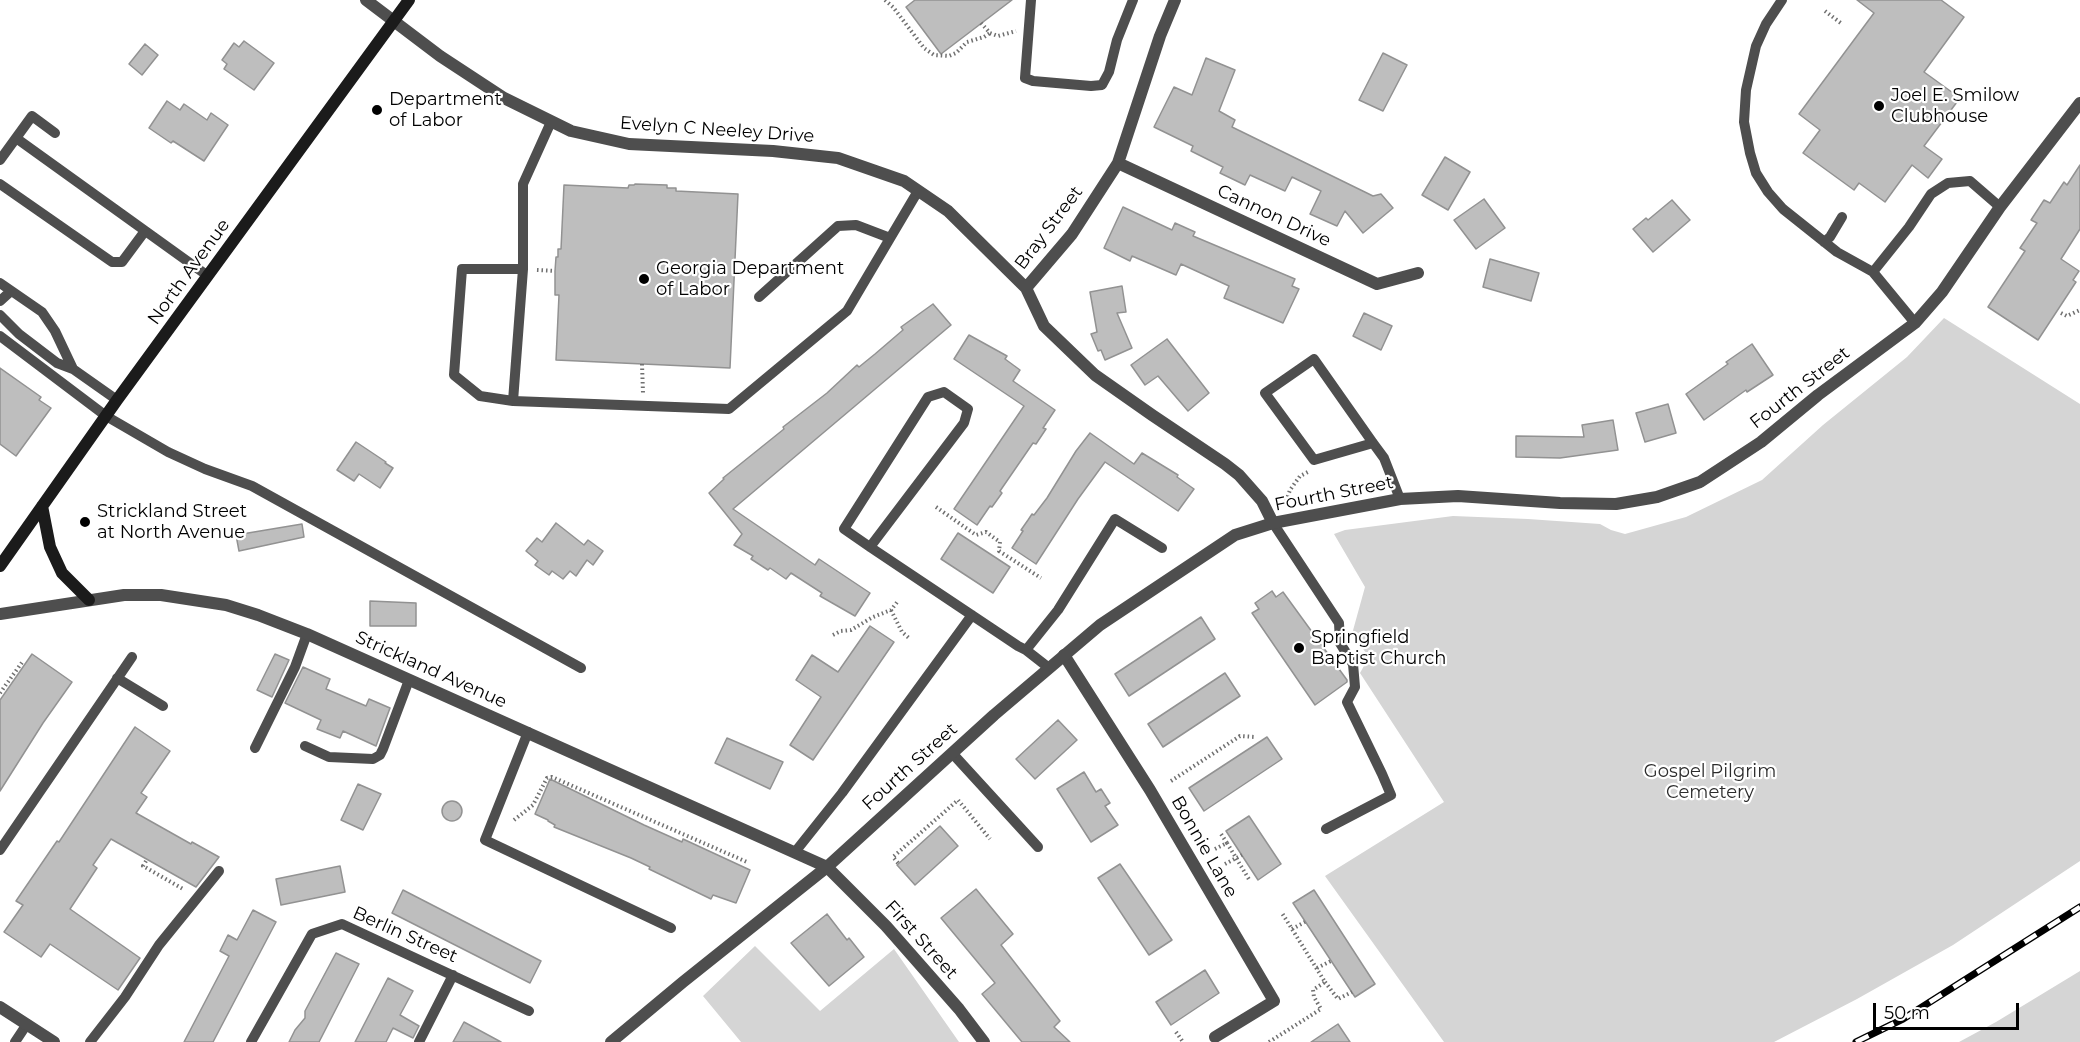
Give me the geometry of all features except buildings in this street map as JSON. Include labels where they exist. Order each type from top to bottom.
[{"type":"main road","name":"North Avenue","points":[[0,566],[117,400],[409,0]]},
{"type":"main road","points":[[42,506],[50,547],[62,573],[88,600]]},
{"type":"street","name":"Evelyn C Neeley Drive","points":[[366,0],[440,56],[504,98],[572,131],[629,144],[773,151],[838,158],[904,181],[948,211],[1026,288]]},
{"type":"street","name":"Bray Street","points":[[1175,0],[1160,36],[1118,163],[1072,234],[1026,288],[1044,326],[1095,375],[1226,464],[1262,501],[1273,523]]},
{"type":"street","name":"Fourth Street","points":[[611,1042],[827,867],[952,753],[1100,625],[1235,535],[1273,523],[1400,499],[1467,496],[1560,503],[1616,504],[1657,496],[1700,482],[1761,442],[1818,395],[1915,323],[1942,292],[2000,207],[2080,103]]},
{"type":"street","name":"Cannon Drive","points":[[1118,163],[1377,284],[1418,273]]},
{"type":"street","name":"Strickland Avenue","points":[[0,614],[124,595],[161,595],[192,599],[258,615],[307,634],[827,867]]},
{"type":"street","name":"Bonnie Lane","points":[[1064,655],[1150,790],[1274,1001],[1215,1037]]},
{"type":"street","name":"First Street","points":[[827,867],[886,926],[959,1009],[984,1042]]},
{"type":"street","points":[[0,1006],[54,1042]]},
{"type":"lane","points":[[1031,0],[1025,78],[1033,81],[1091,86],[1102,85],[1109,72],[1117,40],[1133,0]]},
{"type":"lane","points":[[1782,0],[1766,24],[1756,46],[1746,90],[1744,122],[1756,173],[1767,192],[1783,209],[1824,242],[1873,272],[1915,323]]},
{"type":"lane","points":[[0,160],[32,116],[55,133]]},
{"type":"lane","points":[[513,401],[528,269],[523,184],[551,122]]},
{"type":"lane","points":[[16,138],[208,276]]},
{"type":"lane","points":[[1873,272],[1909,227],[1931,194],[1948,183],[1970,181],[2000,207]]},
{"type":"lane","points":[[0,184],[112,262],[122,262],[145,231]]},
{"type":"lane","points":[[528,269],[462,269],[454,375],[480,396],[513,401],[729,409],[847,311],[918,191]]},
{"type":"lane","points":[[1824,242],[1830,237],[1842,217]]},
{"type":"lane","points":[[759,297],[838,226],[856,225],[890,238]]},
{"type":"lane","points":[[0,283],[42,312],[55,331],[74,369]]},
{"type":"lane","points":[[0,301],[11,291]]},
{"type":"lane","points":[[0,315],[57,363],[74,369],[117,400]]},
{"type":"lane","points":[[0,336],[106,416],[168,452],[205,469],[252,486],[581,668]]},
{"type":"lane","points":[[1373,443],[1314,460],[1265,393],[1314,359],[1384,458],[1400,499]]},
{"type":"lane","points":[[870,547],[964,423],[968,409],[944,392],[928,397],[844,529],[870,547],[972,615],[1026,650],[1049,669]]},
{"type":"lane","points":[[1026,650],[1058,610],[1115,519],[1162,548]]},
{"type":"lane","points":[[1273,523],[1339,623],[1340,643],[1353,664],[1355,687],[1347,702],[1391,795],[1326,829]]},
{"type":"lane","points":[[795,852],[842,793],[972,615]]},
{"type":"lane","points":[[255,748],[295,667],[307,634]]},
{"type":"lane","points":[[0,850],[132,657]]},
{"type":"lane","points":[[117,678],[163,706]]},
{"type":"lane","points":[[305,746],[330,757],[373,759],[380,755],[409,680]]},
{"type":"lane","points":[[528,732],[485,840],[671,928]]},
{"type":"lane","points":[[952,753],[1038,847]]},
{"type":"lane","points":[[90,1042],[125,996],[159,945],[219,871]]},
{"type":"lane","name":"Berlin Street","points":[[251,1042],[312,934],[342,924],[529,1011]]},
{"type":"lane","points":[[419,1042],[453,975]]},
{"type":"lane","points":[[15,1042],[27,1024]]},
{"type":"path","points":[[885,0],[924,48],[934,55],[949,56],[956,53],[967,42],[990,33]]},
{"type":"path","points":[[1825,11],[1842,24]]},
{"type":"path","points":[[981,23],[990,33],[998,36],[1017,31]]},
{"type":"path","points":[[528,269],[555,272]]},
{"type":"path","points":[[2061,313],[2067,316],[2080,310]]},
{"type":"path","points":[[642,364],[643,378]]},
{"type":"path","points":[[1286,501],[1290,490],[1300,476],[1314,469]]},
{"type":"path","points":[[936,507],[976,535],[986,531],[1000,542],[999,551],[1041,578]]},
{"type":"path","points":[[833,635],[851,630],[891,610],[898,601]]},
{"type":"path","points":[[891,610],[902,632],[910,639]]},
{"type":"path","points":[[1,690],[23,661]]},
{"type":"path","points":[[1171,781],[1240,736],[1255,737]]},
{"type":"path","points":[[514,820],[533,805],[547,778],[552,777],[747,862]]},
{"type":"path","points":[[898,863],[893,857],[958,800],[990,839]]},
{"type":"path","points":[[1221,834],[1250,881]]},
{"type":"path","points":[[1215,849],[1227,843]]},
{"type":"path","points":[[1225,864],[1242,855]]},
{"type":"path","points":[[146,861],[143,866],[183,889]]},
{"type":"path","points":[[1282,913],[1338,999],[1352,992]]},
{"type":"path","points":[[1292,930],[1305,922]]},
{"type":"path","points":[[1317,968],[1331,961]]},
{"type":"path","points":[[1269,1042],[1321,1009],[1314,998],[1313,990],[1325,982]]},
{"type":"path","points":[[1176,1032],[1183,1042]]},
{"type":"green space","name":"Gospel Pilgrim Cemetery","points":[[1944,318],[2080,404],[2080,861],[1953,945],[1774,1042],[1444,1042],[1325,876],[1444,802],[1360,673],[1369,657],[1352,634],[1365,587],[1334,534],[1345,530],[1453,516],[1600,524],[1625,534],[1686,517],[1762,480],[1823,425],[1907,357]]},
{"type":"green space","points":[[755,946],[820,1011],[894,949],[959,1042],[741,1042],[703,996]]},
{"type":"green space","points":[[2080,971],[2080,1042],[1959,1042],[1996,1022]]},
{"type":"railway","points":[[1856,1042],[1903,1019],[2080,907]]},
{"type":"place","name":"Joel E. Smilow Clubhouse","points":[[1879,106]]},
{"type":"place","name":"Department of Labor","points":[[377,110]]},
{"type":"place","name":"Georgia Department of Labor","points":[[644,279]]},
{"type":"place","name":"Strickland Street at North Avenue","points":[[85,522]]},
{"type":"place","name":"Springfield Baptist Church","points":[[1299,648]]}]
